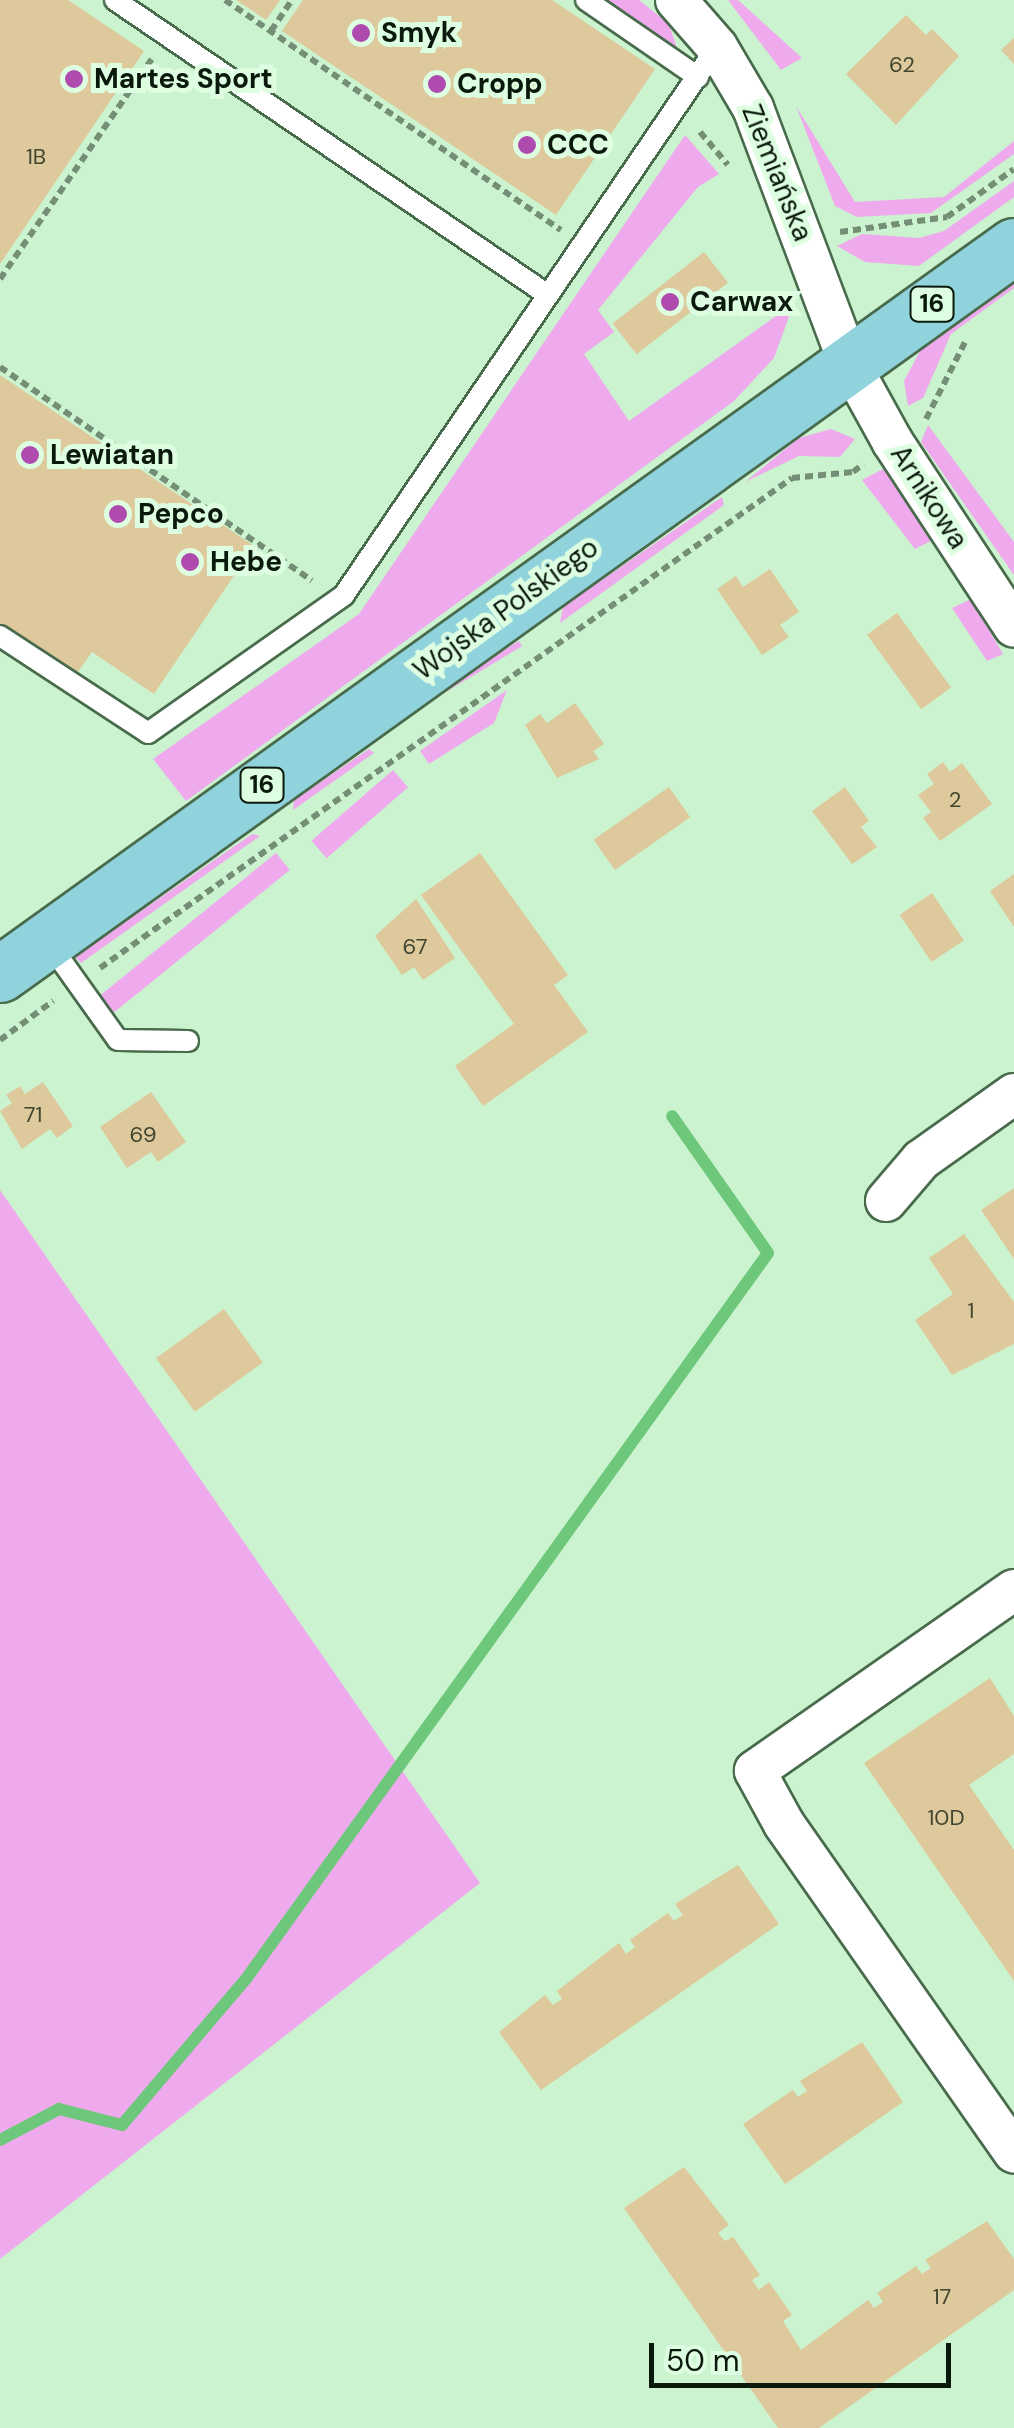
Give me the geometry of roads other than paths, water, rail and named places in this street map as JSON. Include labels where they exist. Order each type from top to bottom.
[{"type":"main road","name":"Wojska Polskiego","points":[[0,974],[62,962],[849,363],[1014,246]]},
{"type":"street","name":"Ziemiańska","points":[[676,0],[708,62],[753,108],[849,363]]},
{"type":"street","name":"Arnikowa","points":[[849,363],[892,441],[1014,628]]},
{"type":"street","points":[[886,1202],[921,1160],[1014,1094]]},
{"type":"street","points":[[1014,1590],[755,1771],[784,1824],[1014,2152]]},
{"type":"lane","points":[[115,0],[548,296]]},
{"type":"lane","points":[[0,636],[148,733],[339,600],[708,62],[586,0]]},
{"type":"lane","points":[[62,962],[118,1040],[188,1042]]},
{"type":"waterway","points":[[0,2140],[59,2109],[122,2125],[246,1979],[768,1253],[672,1116]]},
{"type":"place","name":"Smyk","points":[[361,33]]},
{"type":"place","name":"Martes Sport","points":[[74,79]]},
{"type":"place","name":"Cropp","points":[[437,84]]},
{"type":"place","name":"CCC","points":[[527,145]]},
{"type":"place","name":"Carwax","points":[[670,302]]},
{"type":"place","name":"Lewiatan","points":[[30,455]]},
{"type":"place","name":"Pepco","points":[[118,514]]},
{"type":"place","name":"Hebe","points":[[190,562]]}]
